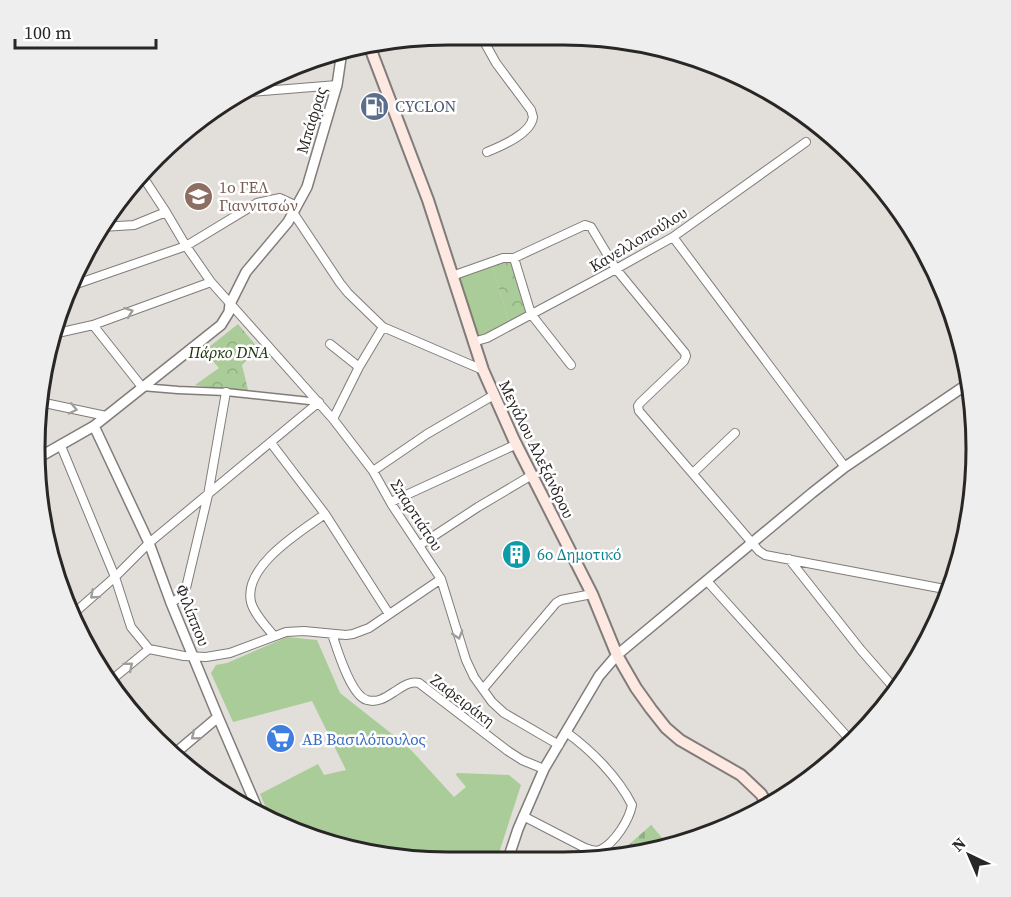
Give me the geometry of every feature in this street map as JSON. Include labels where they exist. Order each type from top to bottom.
[{"type":"main road","name":"Μεγάλου Αλεξάνδρου","points":[[372,53],[434,218],[483,370],[532,475],[592,594],[617,655],[636,688],[666,728],[680,740],[741,775],[763,798]]},
{"type":"street","points":[[486,45],[496,63],[531,110],[533,117],[531,124],[514,139],[487,152]]},
{"type":"street","name":"Μπάφρας","points":[[45,454],[94,426],[220,325],[230,312],[230,304],[246,272],[282,230],[296,210],[307,187],[337,85],[340,60]]},
{"type":"street","points":[[262,91],[337,85]]},
{"type":"street","name":"Κανελλοπούλου","points":[[473,342],[487,338],[616,270],[673,237],[806,142]]},
{"type":"street","name":"Σπαρτιάτου","points":[[146,181],[211,282],[319,402],[373,471],[441,579],[466,660],[474,677],[504,713],[559,745]]},
{"type":"street","points":[[81,282],[186,246],[257,203],[280,198],[296,210],[339,283],[383,327],[483,370]]},
{"type":"street","points":[[112,226],[134,225],[166,212]]},
{"type":"street","points":[[452,276],[503,258],[514,258],[588,225],[616,270],[686,356],[684,361],[640,403],[638,409],[759,551],[765,555],[941,588]]},
{"type":"street","points":[[673,237],[845,467]]},
{"type":"street","points":[[514,258],[531,314],[571,365]]},
{"type":"street","points":[[62,332],[93,325],[211,282]]},
{"type":"street","points":[[93,325],[142,387],[226,392],[319,402]]},
{"type":"street","points":[[333,419],[359,367],[383,327]]},
{"type":"street","points":[[330,344],[359,367]]},
{"type":"street","points":[[510,852],[523,816],[544,769],[599,676],[617,655],[753,543],[787,512],[845,467],[961,388]]},
{"type":"street","points":[[171,603],[185,592],[208,495],[226,392]]},
{"type":"street","points":[[373,471],[427,434],[494,395]]},
{"type":"street","points":[[79,609],[149,543],[319,402]]},
{"type":"street","points":[[47,404],[106,416]]},
{"type":"street","name":"Φιλίππου","points":[[94,426],[149,543],[171,603],[255,802]]},
{"type":"street","points":[[693,473],[735,433]]},
{"type":"street","points":[[271,443],[325,514],[389,614]]},
{"type":"street","points":[[391,502],[517,444]]},
{"type":"street","points":[[61,446],[115,577],[131,627],[149,649],[194,658],[220,656],[286,632],[346,635],[362,631],[441,579]]},
{"type":"street","points":[[420,545],[532,475]]},
{"type":"street","points":[[274,636],[251,602],[250,593],[255,576],[268,558],[282,545],[325,514]]},
{"type":"street","points":[[789,559],[890,684]]},
{"type":"street","points":[[707,581],[846,736]]},
{"type":"street","points":[[483,689],[556,603],[592,594]]},
{"type":"street","name":"Ζαφειράκη","points":[[332,634],[356,692],[364,699],[379,700],[410,682],[419,683],[508,751],[544,769]]},
{"type":"street","points":[[116,677],[149,649]]},
{"type":"street","points":[[179,750],[218,717]]},
{"type":"street","points":[[566,732],[603,766],[632,805],[628,817],[616,836],[596,850]]},
{"type":"street","points":[[523,816],[594,851]]},
{"type":"green space","points":[[514,258],[530,314],[510,325],[491,262]]},
{"type":"green space","points":[[491,262],[510,325],[473,342],[452,276]]},
{"type":"green space","name":"Πάρκο DNA","points":[[238,324],[259,349],[242,365],[249,394],[195,385],[219,368],[204,351]]},
{"type":"green space","points":[[287,637],[317,640],[340,693],[412,751],[454,797],[466,787],[456,775],[457,773],[509,775],[521,785],[499,852],[396,849],[319,831],[266,808],[260,794],[318,764],[324,775],[346,770],[312,701],[233,722],[211,673],[216,665],[227,663]]},
{"type":"green space","points":[[651,825],[663,839],[641,844],[627,847]]},
{"type":"place","name":"CYCLON","points":[[374,106]]},
{"type":"place","name":"1o ΓΕΛ Γιαννιτσών","points":[[198,196]]},
{"type":"place","name":"6ο Δημοτικό","points":[[516,554]]},
{"type":"place","name":"ΑΒ Βασιλόπουλος","points":[[281,739]]}]
